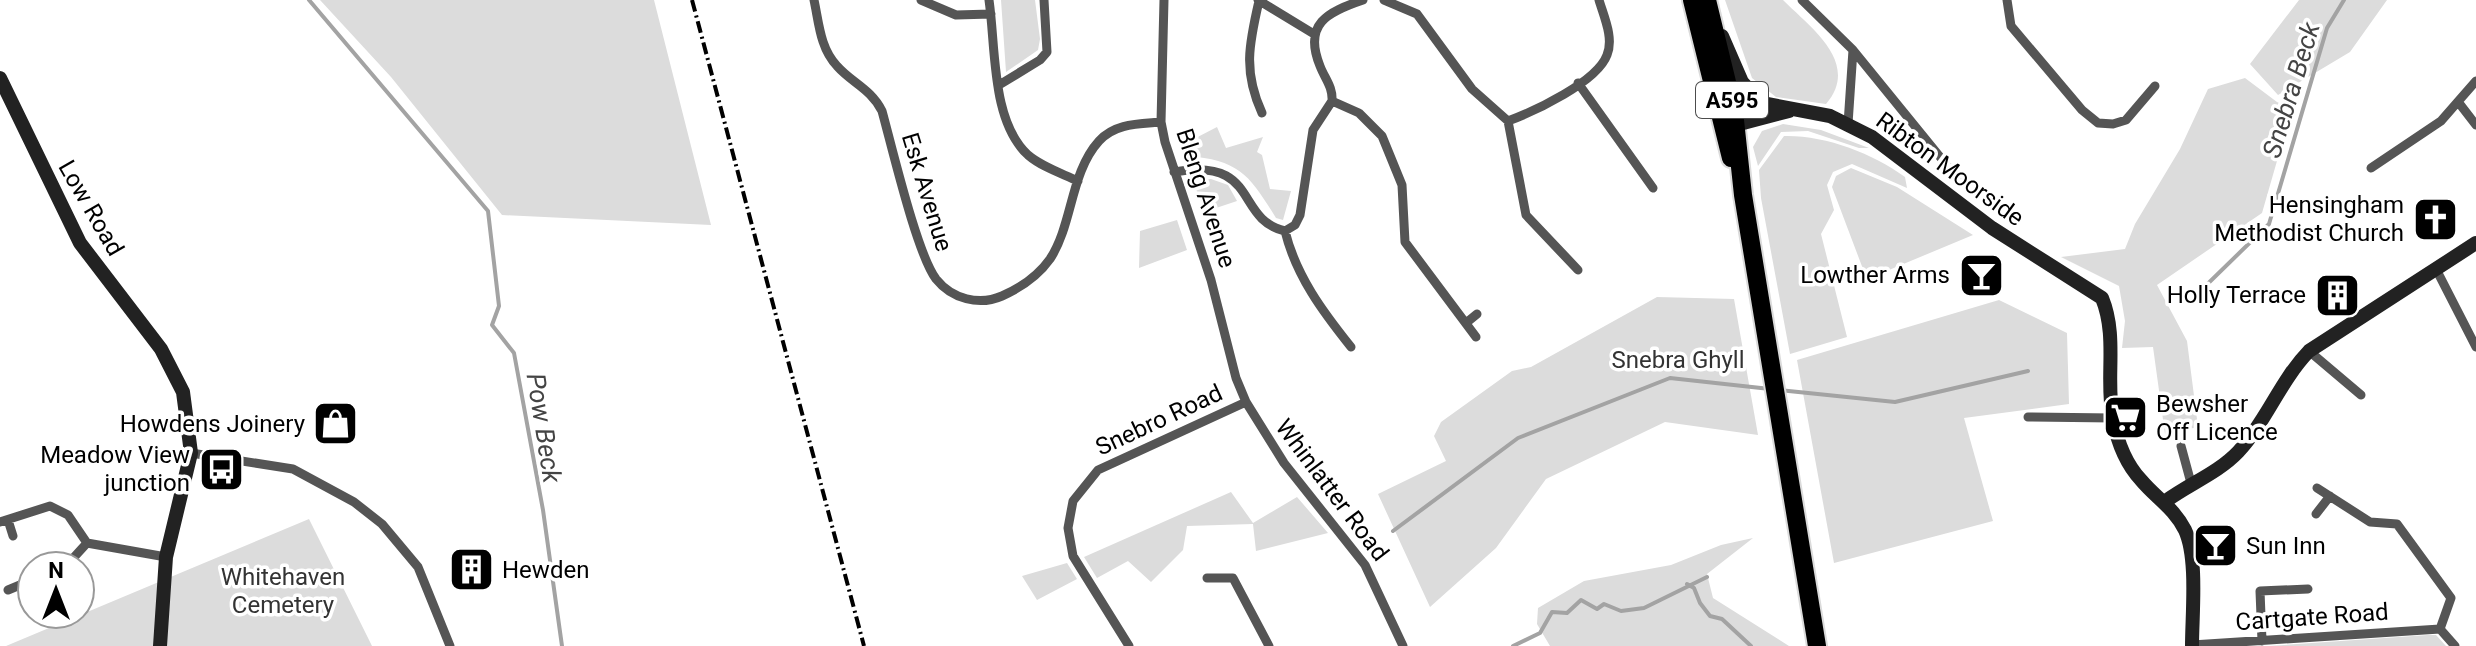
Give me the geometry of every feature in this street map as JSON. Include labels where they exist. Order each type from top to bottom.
[{"type":"highway","name":"A595","points":[[1703,2],[1731,121],[1817,646]]},
{"type":"main road","points":[[1703,2],[1742,82],[1767,104],[1731,121]]},
{"type":"main road","name":"Low Road","points":[[0,78],[80,243],[161,349],[183,392],[191,453]]},
{"type":"main road","name":"Ribton Moorside","points":[[1767,104],[1830,116],[1848,124],[1901,156],[1992,228],[2102,298],[2109,314],[2113,418],[2123,453],[2141,481],[2166,501],[2185,529],[2191,546],[2192,646]]},
{"type":"main road","points":[[1731,121],[1793,110]]},
{"type":"main road","points":[[2166,501],[2238,452],[2289,372],[2309,351],[2476,243]]},
{"type":"main road","points":[[160,646],[166,557],[191,453]]},
{"type":"street","name":"Esk Avenue","points":[[814,0],[821,38],[828,54],[837,66],[874,96],[882,111],[927,263],[943,287],[956,296],[993,300],[1023,285],[1050,259],[1090,153],[1110,131],[1161,122]]},
{"type":"street","points":[[921,0],[956,15],[991,14]]},
{"type":"street","points":[[989,0],[1004,121],[1019,145],[1041,164],[1078,181]]},
{"type":"street","points":[[999,85],[1040,60],[1047,52],[1044,0]]},
{"type":"street","name":"Bleng Avenue","points":[[1164,0],[1161,122],[1174,172],[1211,280],[1236,378],[1246,402]]},
{"type":"street","points":[[1174,172],[1205,169],[1229,176],[1273,228],[1285,231],[1295,225],[1300,215],[1313,130],[1332,101],[1330,85],[1315,52],[1314,34],[1324,18],[1363,0]]},
{"type":"street","points":[[1384,0],[1417,14],[1472,89],[1508,121],[1526,215],[1578,270]]},
{"type":"street","points":[[1508,121],[1536,111],[1598,71],[1608,54],[1608,29],[1599,0]]},
{"type":"street","points":[[1802,0],[1853,50],[1958,179]]},
{"type":"street","points":[[2007,0],[2011,26],[2082,110],[2098,123],[2113,124],[2126,120],[2155,86]]},
{"type":"street","points":[[1262,113],[1249,86],[1249,44],[1258,1],[1314,34]]},
{"type":"street","points":[[1848,124],[1853,50]]},
{"type":"street","points":[[2371,168],[2441,121],[2476,81]]},
{"type":"street","points":[[1578,83],[1653,188]]},
{"type":"street","points":[[1332,101],[1359,113],[1382,136],[1402,185],[1405,242],[1476,337]]},
{"type":"street","points":[[2459,103],[2476,125]]},
{"type":"street","points":[[1285,231],[1291,258],[1324,313],[1351,347]]},
{"type":"street","points":[[2436,269],[2476,347]]},
{"type":"street","points":[[1466,323],[1477,314]]},
{"type":"street","points":[[2309,351],[2361,395]]},
{"type":"street","name":"Snebro Road","points":[[1129,646],[1073,556],[1068,528],[1073,501],[1098,470],[1246,402]]},
{"type":"street","name":"Whinlatter Road","points":[[1246,402],[1284,463],[1365,565],[1403,646]]},
{"type":"street","points":[[2028,417],[2113,418]]},
{"type":"street","points":[[2181,446],[2191,483]]},
{"type":"street","points":[[191,453],[293,469],[354,502],[382,524],[418,567],[450,646]]},
{"type":"street","points":[[2317,488],[2370,522],[2397,524],[2451,598],[2447,617],[2437,629],[2455,646]]},
{"type":"street","points":[[2316,514],[2330,496]]},
{"type":"street","points":[[13,536],[4,521],[50,506],[68,515],[87,543],[166,557]]},
{"type":"street","points":[[81,550],[87,543]]},
{"type":"street","points":[[1207,578],[1233,578],[1269,646]]},
{"type":"street","points":[[8,590],[16,587]]},
{"type":"street","points":[[2262,641],[2260,591],[2308,589]]},
{"type":"street","name":"Cartgate Road","points":[[2192,646],[2437,629]]},
{"type":"green space","points":[[320,0],[654,0],[711,225],[502,215],[391,77]]},
{"type":"green space","points":[[1001,0],[1035,0],[1040,39],[1038,50],[1006,72]]},
{"type":"green space","points":[[1725,0],[1783,0],[1818,34],[1835,60],[1838,74],[1835,89],[1826,104],[1776,97],[1752,78]]},
{"type":"green space","points":[[2299,0],[2387,0],[2350,52],[2278,95],[2250,64]]},
{"type":"green space","points":[[2245,78],[2277,102],[2292,109],[2262,213],[2157,285],[2187,341],[2198,427],[2165,434],[2153,347],[2122,348],[2125,321],[2119,286],[2061,257],[2125,249],[2135,224],[2180,149],[2208,89]]},
{"type":"green space","points":[[1783,124],[1821,130],[1869,148],[1859,148],[1808,131],[1781,132],[1758,166],[1753,147],[1762,131]]},
{"type":"green space","points":[[1217,127],[1226,148],[1263,137],[1257,152],[1262,155],[1270,189],[1291,191],[1283,220],[1276,218],[1259,191],[1232,166],[1187,156],[1186,143]]},
{"type":"green space","points":[[1784,136],[1832,142],[1863,153],[1905,177],[1907,188],[1852,164],[1833,172],[1827,185],[1834,210],[1821,234],[1847,337],[1790,354],[1761,198],[1759,170]]},
{"type":"green space","points":[[1851,168],[1897,187],[1973,235],[1877,275],[1863,269],[1832,187],[1836,176]]},
{"type":"green space","points":[[1211,179],[1228,185],[1237,201],[1204,212],[1196,189],[1199,180]]},
{"type":"green space","points":[[1177,220],[1187,250],[1139,268],[1140,231]]},
{"type":"green space","name":"Snebra Ghyll","points":[[1657,297],[1734,299],[1758,435],[1665,422],[1546,479],[1496,548],[1430,607],[1378,494],[1446,461],[1434,436],[1441,422],[1512,371],[1531,367]]},
{"type":"green space","name":"Snebra Ghyll","points":[[1999,300],[2067,333],[2069,404],[1964,418],[1993,521],[1834,563],[1797,360]]},
{"type":"green space","points":[[1231,492],[1253,523],[1297,497],[1328,533],[1256,551],[1253,524],[1187,526],[1183,550],[1151,582],[1128,561],[1097,578],[1084,557]]},
{"type":"green space","name":"Whitehaven Cemetery","points":[[309,519],[372,646],[6,646],[44,630],[96,630],[96,608]]},
{"type":"green space","points":[[1753,538],[1707,574],[1713,598],[1789,646],[1550,646],[1537,624],[1538,608],[1584,581],[1671,565],[1721,545]]},
{"type":"green space","points":[[1067,563],[1077,579],[1037,600],[1022,576]]},
{"type":"green space","points":[[2436,635],[2446,646],[2269,646]]},
{"type":"waterway","name":"Pow Beck","points":[[309,0],[488,211],[499,306],[492,325],[514,353],[543,510],[562,646]]},
{"type":"waterway","name":"Snebra Beck","points":[[2189,302],[2269,224],[2327,28],[2344,0]]},
{"type":"waterway","name":"Snebra Beck","points":[[1779,390],[1895,402],[2028,371]]},
{"type":"waterway","name":"Snebra Beck","points":[[1393,531],[1518,438],[1670,378],[1770,389]]},
{"type":"waterway","points":[[1513,646],[1540,633],[1552,612],[1567,613],[1581,600],[1597,609],[1604,604],[1621,611],[1644,608],[1707,577]]},
{"type":"waterway","points":[[1687,584],[1694,588],[1710,616],[1722,619],[1751,646]]},
{"type":"railway","points":[[692,0],[864,646]]},
{"type":"place","name":"Hensingham Methodist Church","points":[[2435,219]]},
{"type":"place","name":"Lowther Arms","points":[[1981,275]]},
{"type":"place","name":"Holly Terrace","points":[[2337,295]]},
{"type":"place","name":"Bewsher Off Licence","points":[[2125,418]]},
{"type":"place","name":"Howdens Joinery","points":[[336,424]]},
{"type":"place","name":"Meadow View junction","points":[[221,469]]},
{"type":"place","name":"Sun Inn","points":[[2215,546]]},
{"type":"place","name":"Hewden","points":[[471,570]]}]
